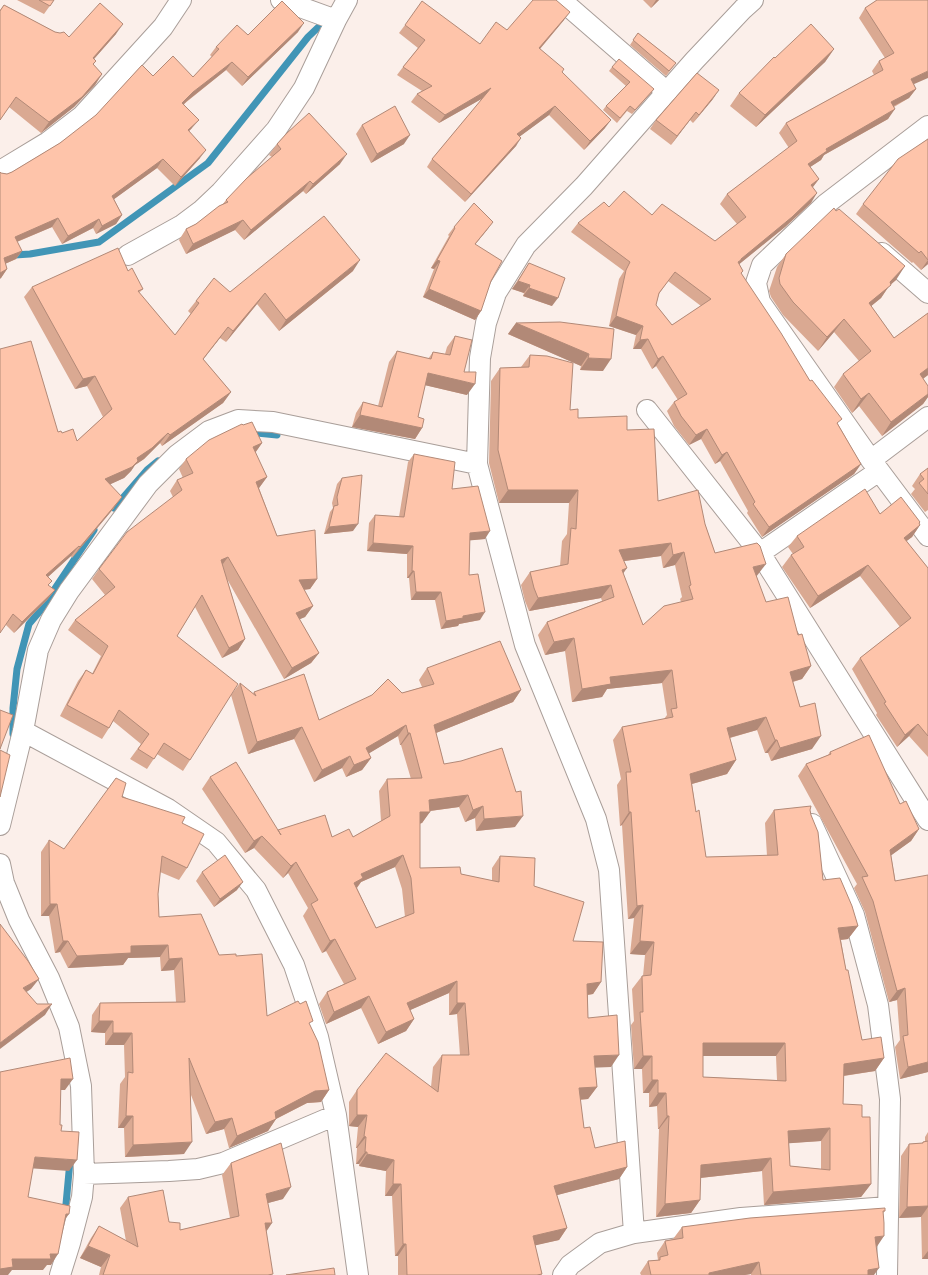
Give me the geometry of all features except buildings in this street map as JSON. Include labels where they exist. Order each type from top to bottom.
[{"type":"street","points":[[0,171],[48,142],[82,116],[163,27],[181,0]]},
{"type":"street","points":[[281,0],[336,20]]},
{"type":"street","points":[[128,255],[182,225],[202,210],[221,192],[276,130],[304,88],[347,0]]},
{"type":"street","points":[[561,0],[667,92]]},
{"type":"street","points":[[634,1233],[609,870],[596,819],[525,645],[477,464],[480,358],[486,323],[496,293],[526,245],[584,186],[700,55],[742,9],[753,0]]},
{"type":"street","points":[[928,126],[832,209],[762,265],[756,283],[760,302],[875,466],[928,536]]},
{"type":"street","points":[[868,241],[928,293]]},
{"type":"street","points":[[647,410],[760,553],[928,820]]},
{"type":"street","points":[[760,553],[875,466],[928,417]]},
{"type":"street","points":[[0,825],[23,731],[38,650],[51,620],[65,596],[148,484],[177,455],[208,431],[238,420],[273,422],[477,464]]},
{"type":"street","points":[[23,731],[168,809],[216,842],[256,890],[294,965],[318,1037],[336,1115],[358,1275]]},
{"type":"street","points":[[812,824],[854,915],[878,1005],[890,1099],[887,1275]]},
{"type":"street","points":[[0,864],[4,882],[19,920],[49,978],[69,1027],[81,1086],[84,1174],[82,1197],[60,1275]]},
{"type":"street","points":[[84,1174],[169,1171],[198,1169],[216,1165],[336,1115]]},
{"type":"street","points":[[563,1275],[570,1265],[600,1243],[634,1233],[741,1218],[888,1207]]},
{"type":"waterway","points":[[0,256],[30,254],[99,242],[208,163],[308,37],[327,19]]},
{"type":"waterway","points":[[248,432],[277,435]]},
{"type":"waterway","points":[[114,508],[147,470],[158,461]]},
{"type":"waterway","points":[[13,734],[13,708],[17,669],[29,624],[40,611],[94,530]]},
{"type":"waterway","points":[[64,1214],[70,1161]]}]
